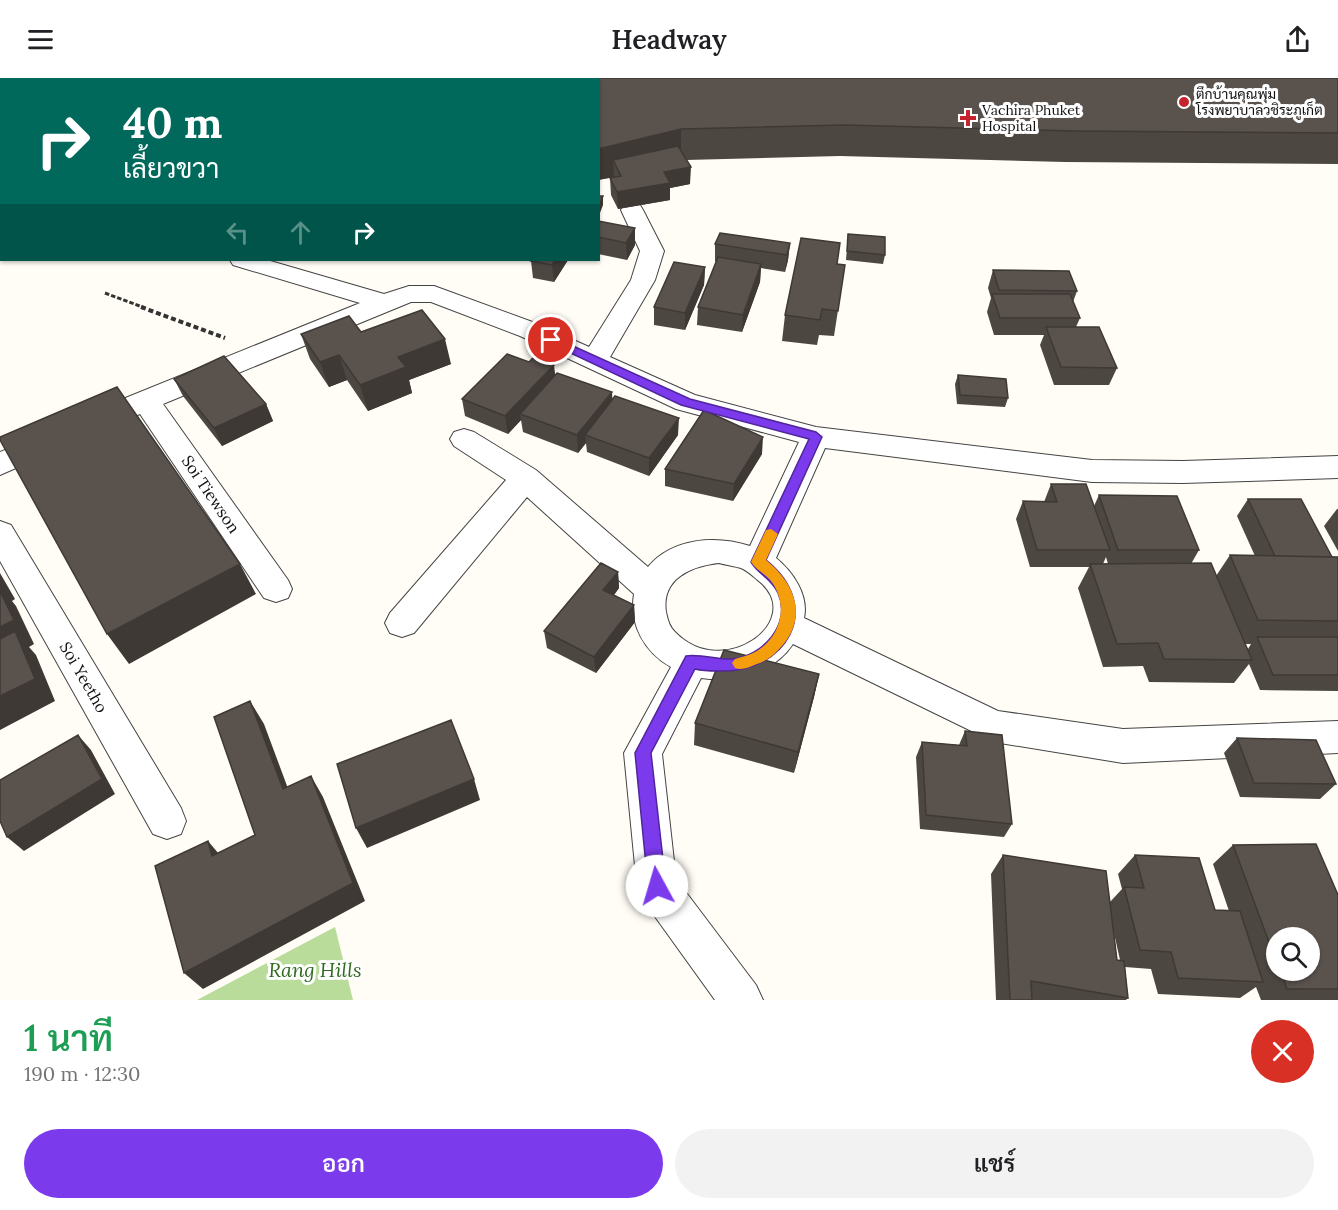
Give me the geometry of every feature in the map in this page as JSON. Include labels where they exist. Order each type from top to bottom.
[{"type":"street","points":[[595,359],[643,280],[652,251],[632,210]]},
{"type":"street","points":[[245,261],[385,302]]},
{"type":"street","points":[[0,464],[145,399],[385,302],[409,294],[434,294],[529,330],[686,402],[816,437],[1092,471],[1183,472],[1338,467]]},
{"type":"street","name":"Soi Tiewson","points":[[145,399],[276,589]]},
{"type":"street","points":[[758,562],[816,437]]},
{"type":"street","points":[[464,439],[525,478],[651,589]]},
{"type":"street","points":[[402,623],[525,478]]},
{"type":"street","name":"Soi Yeetho","points":[[0,533],[167,821]]},
{"type":"street","points":[[719,551],[742,555],[758,562],[775,576],[786,593],[789,610],[785,631],[772,648],[757,658],[734,665],[700,664],[677,655],[660,639],[649,620],[648,600],[651,589],[662,572],[675,562],[696,554],[719,551]]},
{"type":"street","points":[[786,625],[994,726],[1123,746],[1338,737]]},
{"type":"street","points":[[692,661],[643,753],[657,886],[741,1000]]},
{"type":"path","points":[[105,293],[262,352]]},
{"type":"green space","name":"Rang Hills","points":[[335,927],[353,1000],[197,1000]]},
{"type":"building","name":"Vachira Phuket Hospital","points":[[600,78],[1338,78],[1338,133],[1074,131],[844,125],[681,129],[600,149]]},
{"type":"building","points":[[678,146],[691,167],[664,172],[670,183],[617,192],[610,178],[621,176],[613,160]]},
{"type":"building","points":[[600,221],[635,228],[626,243],[600,237]]},
{"type":"building","points":[[720,233],[790,243],[787,255],[715,244]]},
{"type":"building","points":[[848,234],[885,237],[885,255],[847,251]]},
{"type":"building","points":[[801,238],[840,243],[837,264],[845,265],[838,311],[822,309],[820,320],[785,315]]},
{"type":"building","points":[[718,257],[761,264],[743,315],[698,307]]},
{"type":"building","points":[[531,261],[554,261],[552,265]]},
{"type":"building","points":[[674,262],[705,267],[685,313],[654,307]]},
{"type":"building","points":[[993,270],[1069,271],[1077,291],[999,290]]},
{"type":"building","points":[[992,294],[1070,294],[1080,318],[1000,318]]},
{"type":"building","points":[[422,310],[445,339],[398,357],[406,367],[360,385],[339,355],[320,362],[301,334],[349,316],[361,332]]},
{"type":"building","points":[[1046,327],[1099,327],[1117,368],[1061,367]]},
{"type":"building","points":[[507,354],[529,362],[534,357],[554,365],[505,416],[462,399]]},
{"type":"building","points":[[224,356],[266,404],[214,428],[174,379]]},
{"type":"building","points":[[557,373],[612,392],[577,435],[520,414]]},
{"type":"building","points":[[958,375],[1006,379],[1008,398],[960,395]]},
{"type":"building","points":[[117,387],[240,564],[107,634],[0,437]]},
{"type":"building","points":[[615,396],[679,418],[649,458],[585,435]]},
{"type":"building","points":[[704,410],[763,437],[734,484],[665,469]]},
{"type":"building","points":[[1051,484],[1086,484],[1110,550],[1037,550],[1023,501],[1057,502]]},
{"type":"building","points":[[1099,495],[1177,496],[1199,550],[1118,550]]},
{"type":"building","points":[[1248,499],[1301,499],[1332,557],[1275,556]]},
{"type":"building","points":[[1230,555],[1338,557],[1338,621],[1258,620]]},
{"type":"building","points":[[601,563],[618,572],[603,590],[634,605],[594,657],[544,631]]},
{"type":"building","points":[[1211,563],[1252,660],[1164,659],[1158,643],[1117,644],[1090,564]]},
{"type":"building","points":[[0,591],[14,620],[0,627]]},
{"type":"building","points":[[15,631],[35,679],[0,696],[0,639]]},
{"type":"building","points":[[1257,637],[1338,637],[1338,675],[1273,675]]},
{"type":"building","points":[[724,650],[819,674],[798,752],[695,723]]},
{"type":"building","points":[[250,701],[283,789],[311,776],[353,883],[184,973],[155,866],[208,841],[212,856],[255,835],[214,717]]},
{"type":"building","points":[[451,720],[474,779],[356,828],[337,764]]},
{"type":"building","points":[[965,731],[1002,735],[1012,824],[926,815],[922,742],[967,746]]},
{"type":"building","points":[[78,735],[102,779],[7,837],[0,821],[0,780]]},
{"type":"building","points":[[1237,738],[1316,740],[1336,784],[1254,783]]},
{"type":"building","points":[[1316,844],[1338,895],[1338,989],[1287,989],[1284,981],[1320,981],[1320,927],[1266,927],[1266,934],[1233,845]]},
{"type":"building","points":[[1003,855],[1106,871],[1117,960],[1124,961],[1128,998],[1031,981],[1032,1000],[1010,1000]]},
{"type":"building","points":[[1135,855],[1199,858],[1215,910],[1240,911],[1263,982],[1178,978],[1171,952],[1140,950],[1124,887],[1144,888]]},
{"type":"slow traffic","points":[[740,663],[757,658],[772,648],[785,631],[789,610],[786,593],[775,576],[758,562],[771,534]]},
{"type":"place","name":"ตึกบ้านคุณพุ่ม โรงพยาบาลวชิระภูเก็ต","points":[[1184,102]]},
{"type":"place","name":"Vachira Phuket Hospital","points":[[968,118]]},
{"type":"route","points":[[551,340],[686,402],[816,437],[758,562],[775,576],[786,593],[789,610],[785,631],[772,648],[757,658],[734,665],[700,664],[692,661],[643,753],[657,886]]}]
